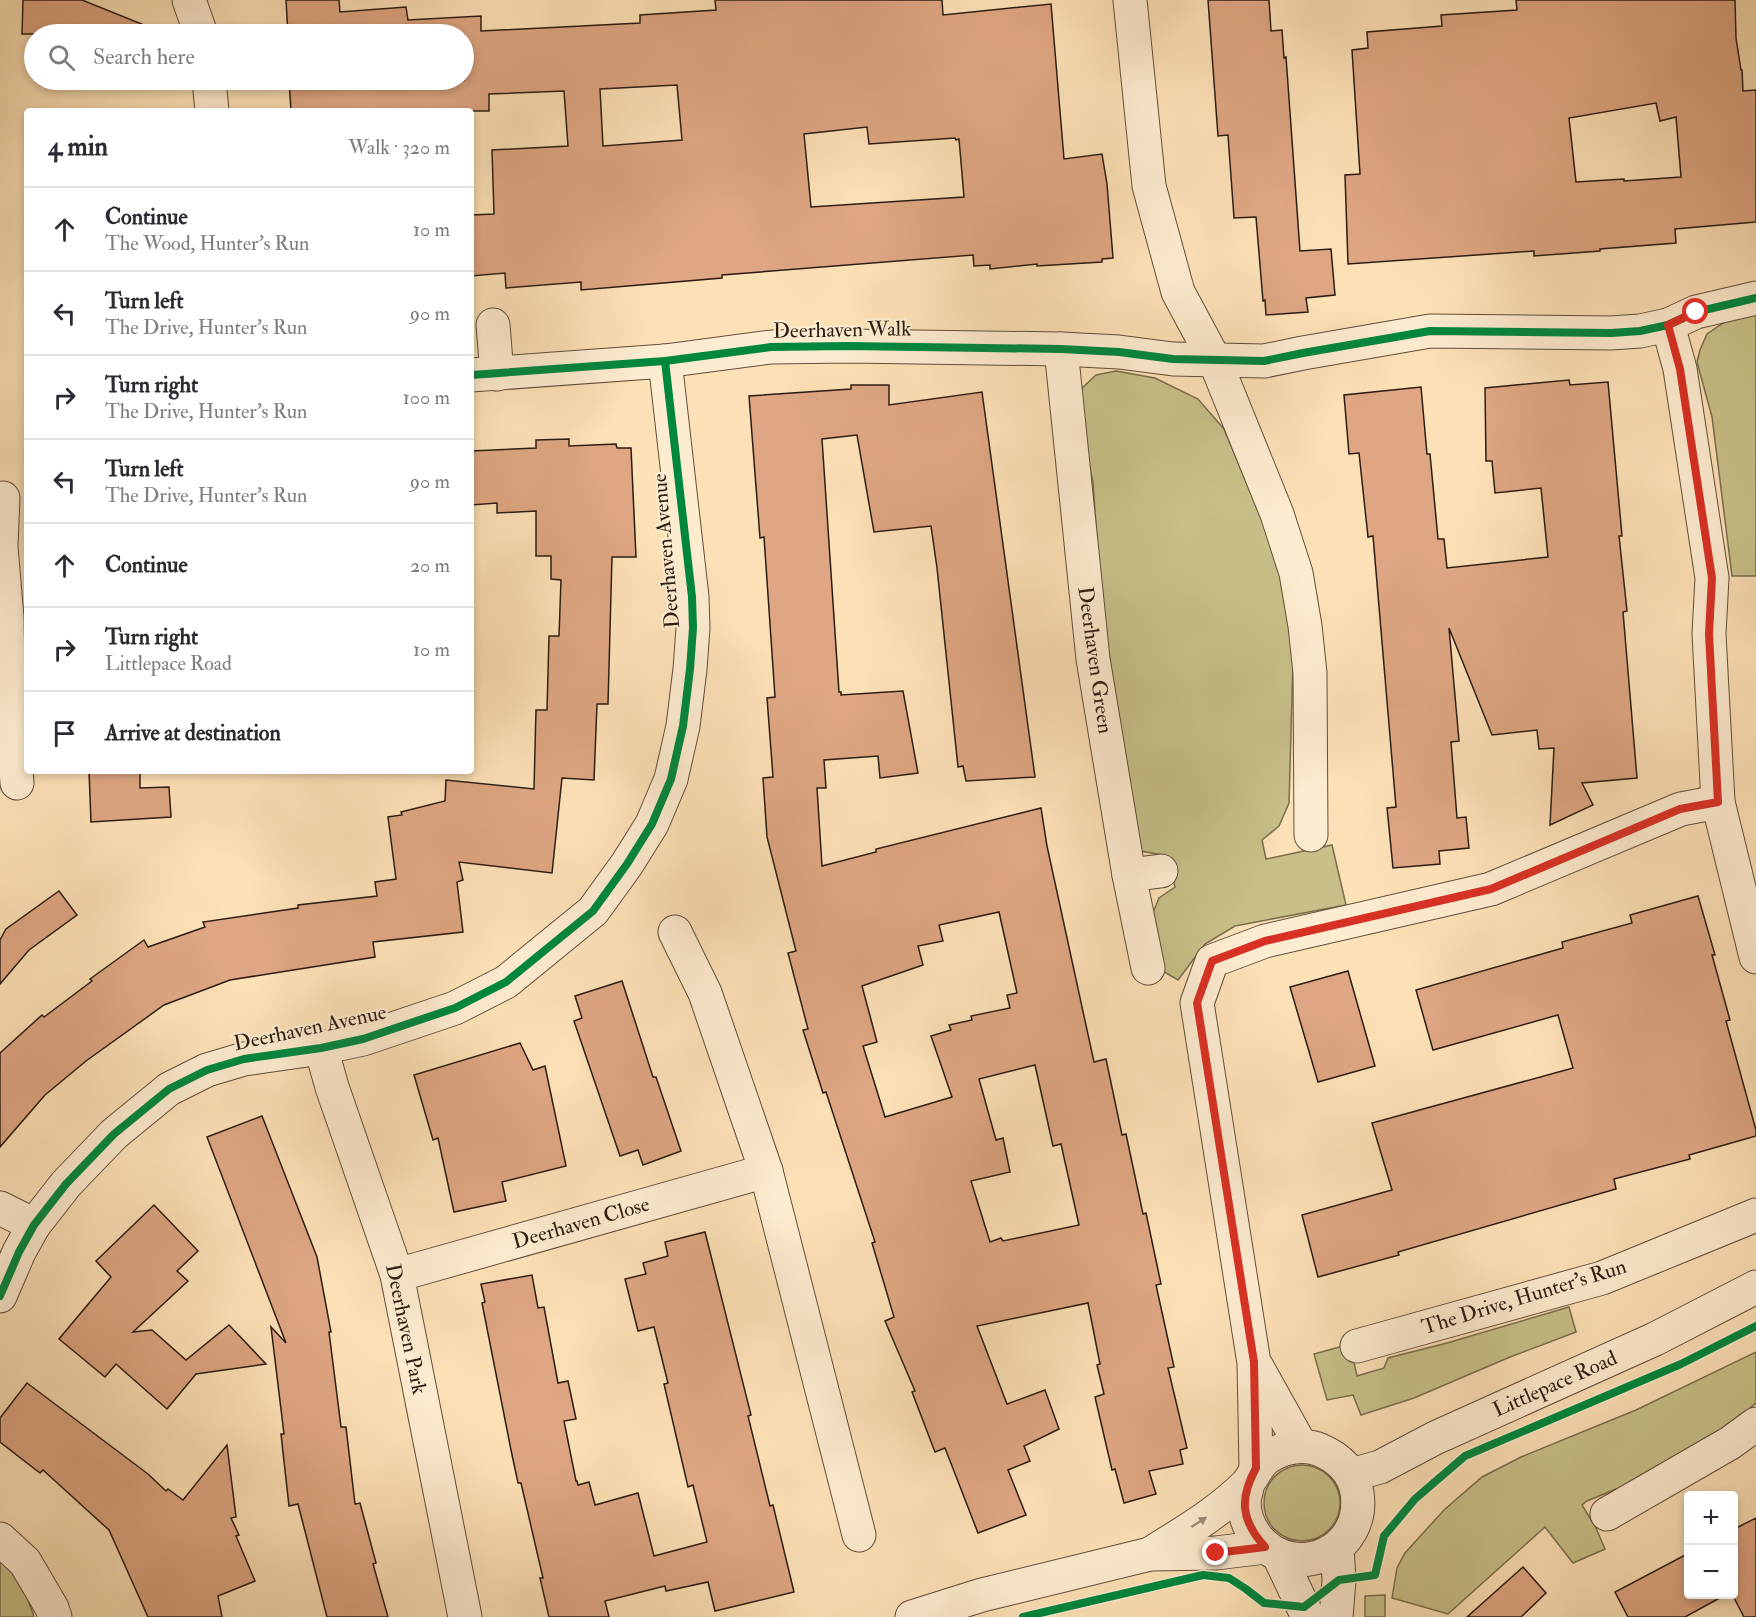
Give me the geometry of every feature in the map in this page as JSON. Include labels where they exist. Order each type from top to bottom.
[{"type":"street","points":[[189,0],[197,24]]},
{"type":"street","points":[[1130,0],[1149,186],[1179,292],[1215,361],[1277,514],[1296,573],[1310,674],[1311,835]]},
{"type":"street","points":[[210,90],[212,108]]},
{"type":"street","name":"Deerhaven Walk","points":[[493,325],[484,374],[665,361],[771,347],[1061,349],[1119,352],[1173,359],[1264,362],[1303,352],[1430,331],[1611,333],[1640,331],[1668,325],[1696,312],[1756,298]]},
{"type":"street","points":[[1668,325],[1680,369],[1712,578],[1709,634],[1718,802],[1756,957]]},
{"type":"street","name":"Deerhaven Green","points":[[1061,349],[1093,659],[1145,873],[1148,969]]},
{"type":"street","name":"Deerhaven Avenue","points":[[0,1296],[19,1252],[34,1225],[66,1184],[114,1134],[169,1089],[207,1070],[244,1059],[321,1048],[363,1039],[445,1012],[506,982],[592,911],[627,864],[652,824],[671,779],[683,726],[690,669],[693,628],[692,597],[665,361]]},
{"type":"street","points":[[3,498],[1,547],[17,617],[8,669],[17,783]]},
{"type":"street","points":[[1308,1617],[1272,1551],[1253,1533],[1246,1517],[1244,1500],[1252,1475],[1254,1362],[1197,1003],[1212,961],[1265,941],[1491,889],[1680,809],[1718,802]]},
{"type":"street","points":[[675,932],[705,993],[766,1171],[859,1535]]},
{"type":"street","name":"Deerhaven Park","points":[[321,1048],[332,1088],[397,1275],[465,1617]]},
{"type":"street","name":"Deerhaven Close","points":[[397,1275],[766,1171]]},
{"type":"street","points":[[0,1208],[34,1225]]},
{"type":"street","name":"The Drive, Hunter's Run","points":[[1358,1346],[1602,1278],[1756,1215]]},
{"type":"street","name":"Littlepace Road","points":[[1351,1475],[1380,1467],[1435,1438],[1655,1339],[1756,1287]]},
{"type":"street","points":[[1254,1362],[1301,1446]]},
{"type":"street","points":[[1607,1514],[1730,1443],[1756,1424]]},
{"type":"street","points":[[912,1617],[982,1595],[1150,1554],[1272,1551],[1294,1560],[1309,1560],[1337,1548],[1348,1536],[1359,1506],[1357,1490],[1351,1475],[1332,1455],[1317,1448],[1301,1446],[1284,1449],[1269,1456],[1210,1515],[1150,1554]]},
{"type":"street","points":[[0,1539],[25,1562],[55,1617]]},
{"type":"street","points":[[1336,1617],[1339,1580],[1337,1548]]},
{"type":"shaded area","points":[[1756,312],[1756,576],[1732,576],[1712,417],[1697,362],[1707,334],[1729,319]]},
{"type":"shaded area","points":[[1116,371],[1155,378],[1198,399],[1224,429],[1277,556],[1293,662],[1289,803],[1279,826],[1262,840],[1266,859],[1332,845],[1346,905],[1235,926],[1205,944],[1178,980],[1154,966],[1147,927],[1159,898],[1175,887],[1168,856],[1141,851],[1106,637],[1093,482],[1079,419],[1082,388],[1096,375]]},
{"type":"shaded area","points":[[1569,1307],[1576,1332],[1414,1398],[1361,1415],[1353,1395],[1327,1400],[1314,1354],[1350,1344],[1357,1376],[1384,1368],[1388,1358]]},
{"type":"shaded area","points":[[1756,1352],[1756,1403],[1699,1449],[1621,1496],[1616,1489],[1582,1505],[1605,1549],[1573,1563],[1545,1527],[1448,1614],[1392,1598],[1397,1568],[1405,1553],[1444,1510],[1482,1477],[1521,1457],[1636,1410]]},
{"type":"shaded area","points":[[1302,1465],[1316,1468],[1329,1476],[1337,1489],[1340,1503],[1337,1517],[1329,1530],[1316,1538],[1302,1541],[1288,1538],[1275,1530],[1267,1517],[1264,1503],[1267,1489],[1275,1476],[1288,1468]]},
{"type":"shaded area","points":[[0,1561],[12,1572],[21,1586],[34,1617],[0,1617]]},
{"type":"shaded area","points":[[1385,1595],[1385,1617],[1365,1617],[1365,1596]]},
{"type":"building","points":[[23,0],[82,0],[142,24],[24,24],[24,34],[22,34]]},
{"type":"building","points":[[286,0],[339,0],[340,12],[406,7],[408,20],[481,16],[481,31],[640,23],[640,15],[716,10],[715,0],[942,0],[943,15],[1051,4],[1064,159],[1102,154],[1107,184],[1113,258],[1102,259],[1102,262],[1037,266],[1037,264],[990,269],[990,265],[974,266],[973,255],[722,275],[722,278],[581,290],[581,282],[506,288],[505,273],[474,276],[474,215],[494,214],[492,150],[568,146],[564,91],[489,94],[489,111],[474,111],[474,108],[291,108],[290,90],[474,90],[474,24],[287,24]],"holes":[[[677,85],[682,140],[603,146],[600,89]],[[867,127],[869,144],[959,139],[964,197],[811,207],[804,134]]]},
{"type":"building","points":[[1208,0],[1269,0],[1271,31],[1282,30],[1300,251],[1331,249],[1335,295],[1306,298],[1308,312],[1266,315],[1256,217],[1234,218],[1228,135],[1218,136]]},
{"type":"building","points":[[1516,0],[1735,0],[1736,38],[1743,91],[1756,90],[1756,222],[1675,229],[1676,243],[1600,249],[1600,251],[1534,256],[1534,251],[1348,264],[1345,175],[1360,174],[1352,50],[1368,48],[1367,32],[1442,26],[1441,15],[1517,10]],"holes":[[[1656,103],[1660,121],[1676,117],[1681,177],[1576,182],[1569,118]]]},
{"type":"building","points":[[1569,380],[1570,385],[1608,382],[1622,536],[1619,536],[1627,611],[1623,612],[1637,778],[1582,783],[1593,805],[1550,825],[1554,748],[1539,749],[1537,730],[1492,735],[1449,628],[1459,741],[1451,742],[1457,818],[1466,817],[1469,848],[1439,851],[1440,864],[1393,868],[1387,808],[1396,807],[1373,536],[1368,537],[1359,453],[1349,454],[1344,395],[1421,387],[1438,539],[1444,539],[1447,568],[1548,557],[1541,488],[1495,493],[1492,461],[1486,461],[1485,388]]},
{"type":"building","points":[[851,385],[889,385],[889,405],[982,392],[1035,777],[966,781],[963,766],[958,767],[931,526],[874,532],[857,435],[822,439],[839,692],[841,695],[903,691],[918,773],[880,778],[878,756],[824,760],[826,788],[817,788],[822,866],[876,852],[876,849],[1041,808],[1047,846],[1094,1062],[1106,1059],[1122,1135],[1126,1134],[1143,1214],[1146,1213],[1161,1284],[1156,1285],[1174,1367],[1168,1368],[1187,1448],[1180,1450],[1183,1464],[1149,1471],[1156,1494],[1124,1503],[1115,1469],[1112,1470],[1095,1397],[1104,1394],[1097,1365],[1100,1364],[1088,1303],[977,1326],[1007,1404],[1045,1390],[1059,1429],[1024,1446],[1030,1461],[1008,1470],[1026,1515],[978,1533],[945,1448],[935,1452],[912,1392],[915,1391],[885,1321],[894,1317],[872,1243],[875,1242],[826,1092],[823,1093],[803,1030],[808,1029],[788,953],[796,951],[767,837],[763,778],[773,777],[767,698],[775,697],[764,537],[760,538],[749,396],[851,389]],"holes":[[[999,912],[1017,993],[1007,995],[1010,1008],[971,1016],[972,1020],[949,1025],[951,1030],[931,1036],[952,1097],[885,1117],[863,1046],[877,1042],[862,986],[923,965],[918,946],[943,941],[939,925]],[[1035,1065],[1053,1146],[1061,1144],[1079,1225],[1003,1241],[1001,1238],[990,1242],[971,1181],[1010,1172],[1003,1138],[996,1140],[979,1079]]]},
{"type":"building","points":[[569,439],[569,446],[616,444],[617,448],[631,448],[636,557],[612,557],[608,704],[597,704],[594,780],[562,778],[552,873],[459,862],[463,880],[457,882],[463,932],[373,942],[375,957],[230,980],[164,1005],[86,1061],[45,1095],[0,1147],[0,1053],[42,1015],[44,1017],[92,981],[90,979],[144,940],[148,947],[205,927],[203,922],[298,908],[298,905],[377,896],[375,882],[396,879],[388,817],[402,815],[401,812],[445,801],[446,780],[534,789],[536,710],[547,710],[549,636],[559,636],[561,580],[551,579],[551,556],[536,556],[536,511],[497,513],[497,503],[474,505],[474,451],[536,448],[536,440]]},
{"type":"building","points":[[89,774],[140,774],[140,788],[169,787],[171,817],[91,822]]},
{"type":"building","points":[[59,891],[77,915],[29,950],[0,984],[0,940],[6,929]]},
{"type":"building","points":[[1698,896],[1715,955],[1712,955],[1730,1020],[1726,1021],[1756,1136],[1689,1155],[1690,1159],[1614,1179],[1616,1189],[1398,1252],[1399,1255],[1318,1277],[1302,1215],[1392,1190],[1372,1123],[1573,1068],[1558,1015],[1433,1050],[1416,990],[1563,948],[1562,942],[1632,923],[1630,915]]},
{"type":"building","points":[[1348,971],[1375,1066],[1318,1082],[1290,987]]},
{"type":"building","points":[[622,981],[653,1077],[656,1077],[681,1151],[643,1165],[638,1150],[620,1156],[574,1021],[582,1018],[575,996]]},
{"type":"building","points":[[520,1043],[533,1070],[545,1066],[566,1166],[502,1182],[506,1201],[454,1212],[438,1138],[433,1140],[414,1075]]},
{"type":"building","points":[[262,1116],[317,1257],[331,1332],[329,1332],[341,1427],[346,1427],[355,1504],[360,1503],[376,1563],[373,1564],[388,1617],[327,1617],[298,1504],[289,1506],[281,1434],[284,1434],[271,1327],[286,1343],[207,1137]]},
{"type":"building","points":[[154,1205],[198,1251],[177,1271],[188,1281],[133,1332],[152,1330],[186,1360],[229,1325],[266,1364],[196,1374],[167,1409],[116,1364],[105,1377],[59,1339],[111,1277],[96,1261]]},
{"type":"building","points":[[705,1232],[751,1415],[748,1416],[770,1506],[773,1505],[794,1592],[715,1611],[708,1582],[666,1591],[665,1586],[605,1601],[609,1617],[549,1617],[540,1578],[543,1578],[511,1450],[482,1303],[485,1302],[481,1284],[532,1275],[538,1308],[544,1307],[558,1383],[568,1381],[576,1419],[564,1421],[576,1481],[578,1485],[589,1482],[595,1505],[638,1493],[654,1556],[707,1542],[693,1485],[688,1487],[664,1384],[668,1383],[654,1327],[638,1331],[625,1279],[646,1274],[643,1263],[668,1256],[665,1242]]},
{"type":"building","points":[[27,1383],[148,1474],[166,1491],[168,1489],[183,1500],[227,1445],[236,1517],[231,1518],[255,1581],[218,1596],[222,1617],[148,1617],[109,1530],[43,1470],[40,1473],[0,1442],[0,1418]]},
{"type":"building","points":[[1756,1518],[1756,1617],[1744,1617],[1735,1599],[1738,1599],[1738,1527]]},
{"type":"building","points":[[1684,1556],[1684,1599],[1718,1599],[1685,1617],[1628,1617],[1615,1592]]},
{"type":"building","points":[[1523,1567],[1546,1593],[1521,1617],[1467,1617]]},
{"type":"cycle path","points":[[474,375],[665,361],[771,347],[1061,349],[1119,352],[1173,359],[1264,361],[1430,331],[1611,333],[1640,331],[1668,325],[1696,312],[1756,298]]},
{"type":"cycle path","points":[[0,1296],[19,1252],[34,1225],[66,1184],[114,1134],[169,1089],[207,1070],[244,1059],[321,1048],[363,1039],[455,1008],[506,982],[593,911],[627,864],[652,824],[671,779],[683,726],[690,669],[693,628],[692,597],[665,361]]},
{"type":"cycle path","points":[[1023,1617],[1203,1575],[1229,1578],[1264,1603],[1304,1607],[1339,1580],[1375,1575],[1384,1536],[1415,1499],[1465,1456],[1681,1364],[1756,1326]]},
{"type":"route","points":[[1216,1553],[1265,1547],[1253,1533],[1246,1517],[1244,1500],[1248,1483],[1256,1468],[1254,1362],[1197,1003],[1212,961],[1265,941],[1491,889],[1680,809],[1718,802],[1709,634],[1712,578],[1680,369],[1668,325],[1696,312]]}]
